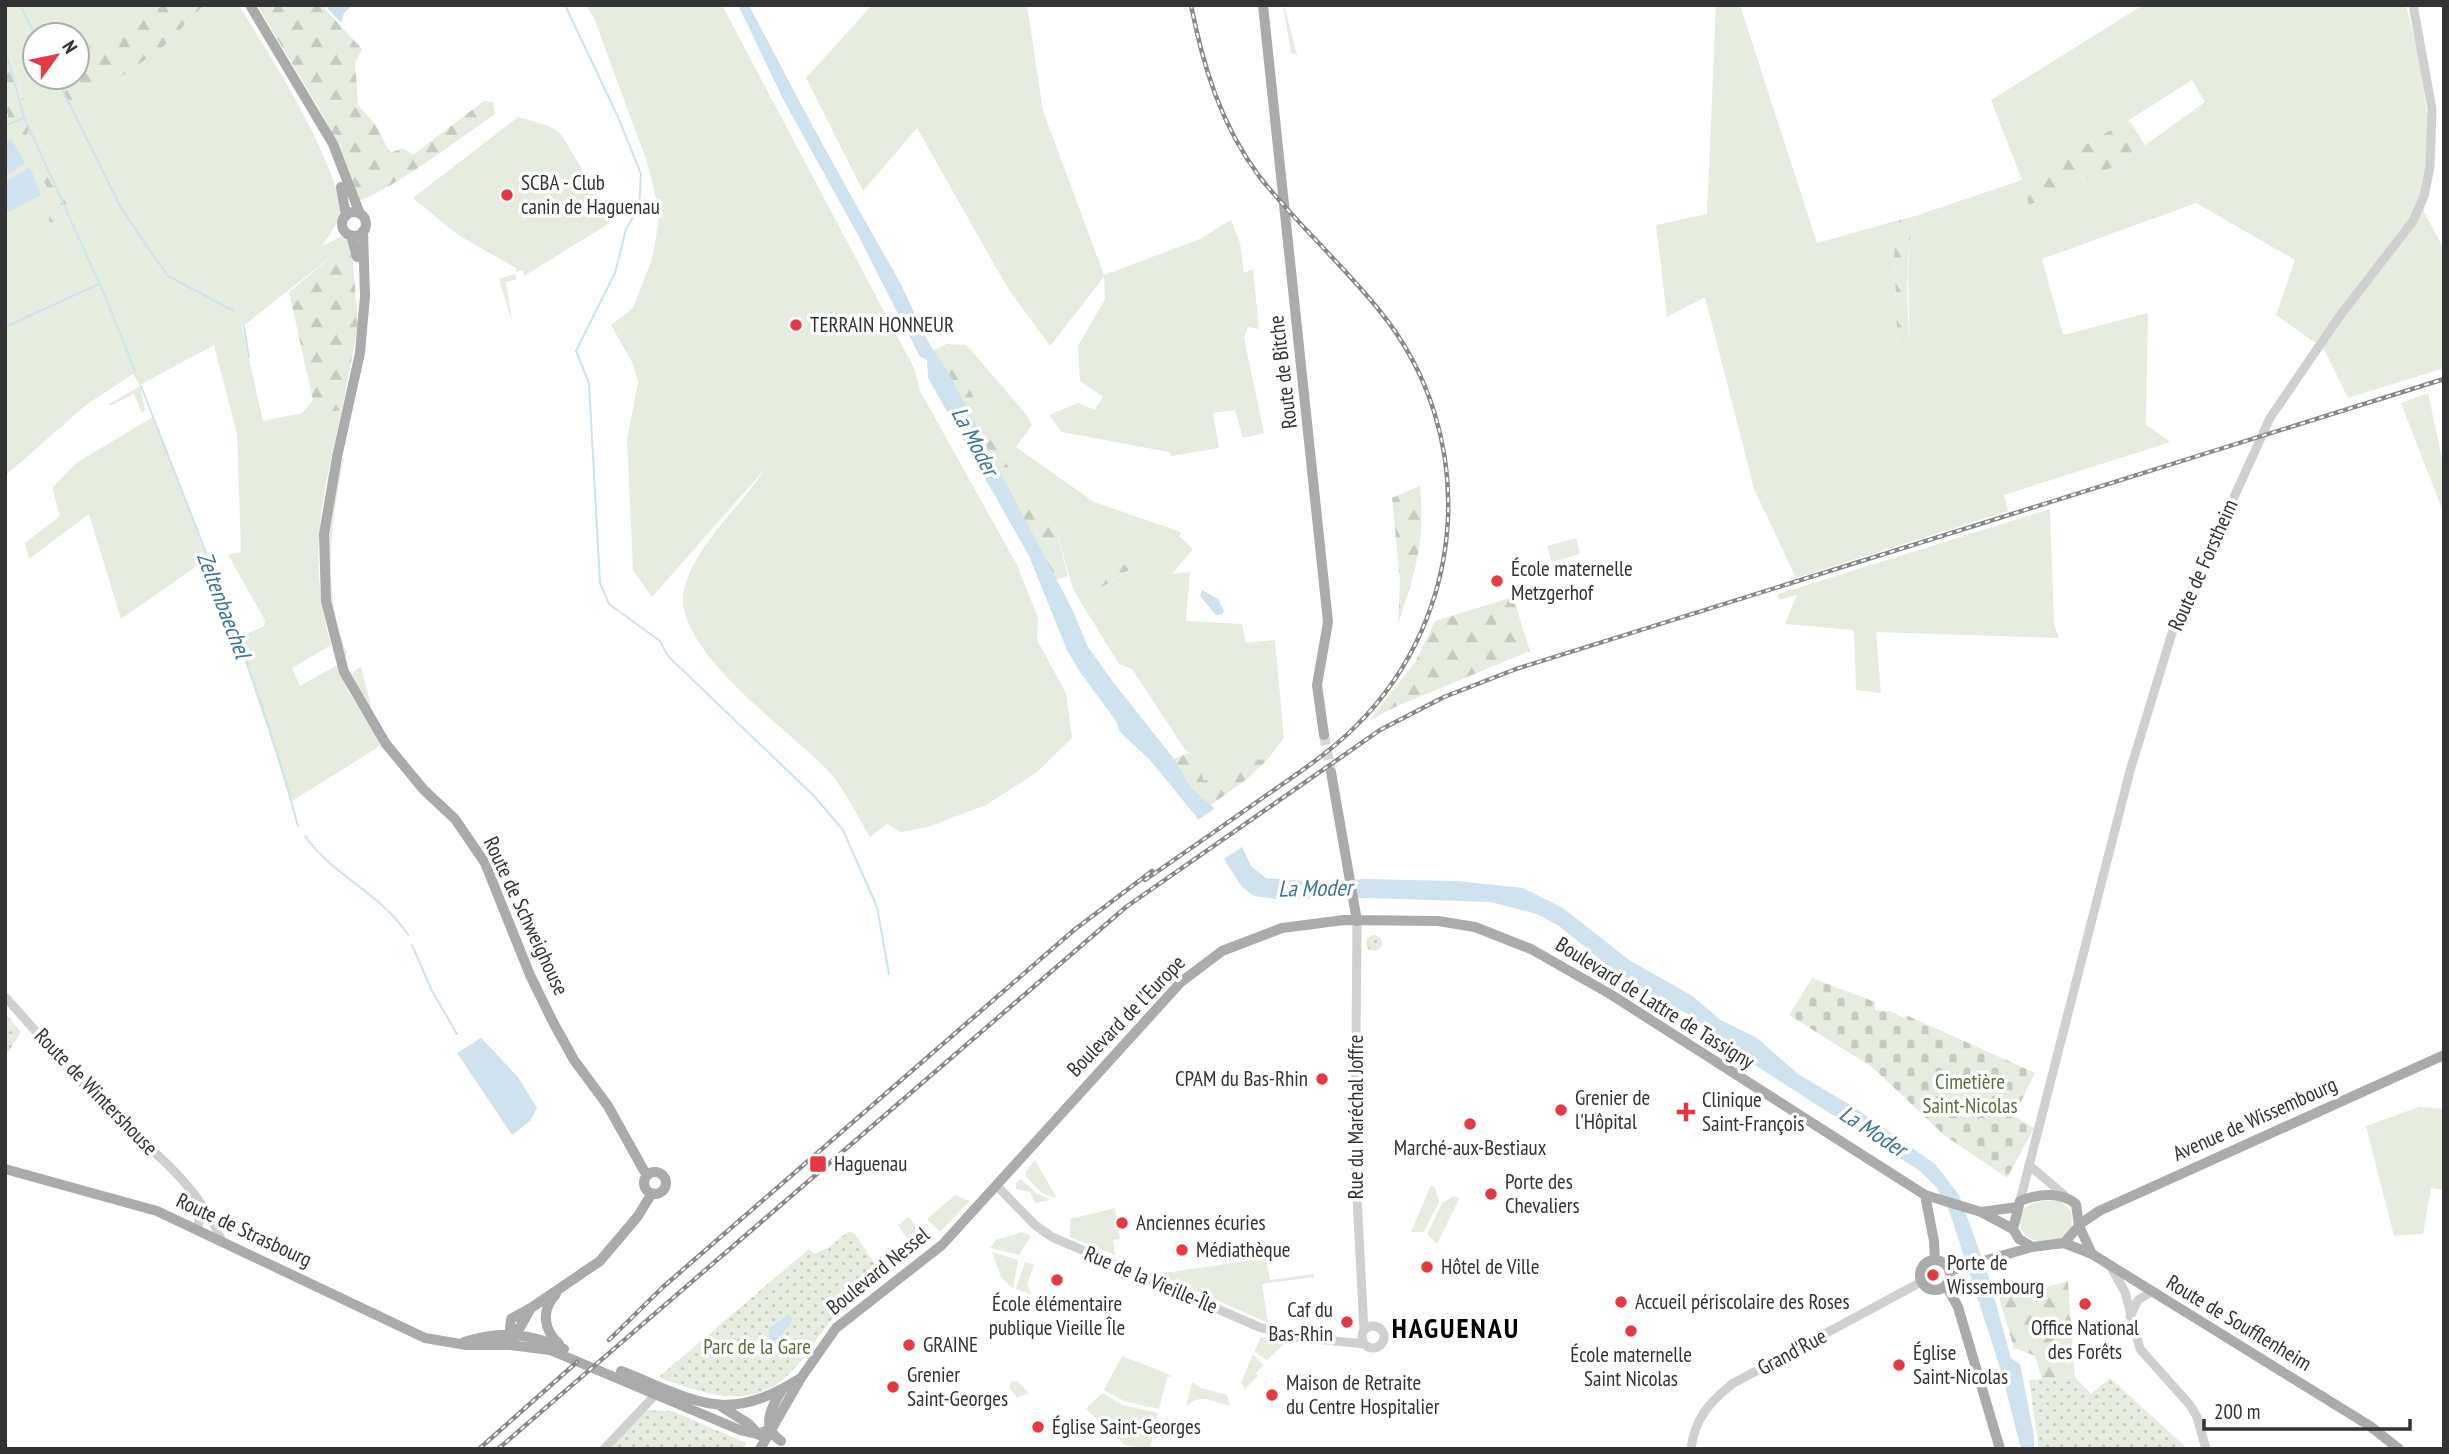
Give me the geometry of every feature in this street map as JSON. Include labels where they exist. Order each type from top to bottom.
[{"type":"main road","points":[[250,5],[332,144],[366,223],[363,231],[351,235],[343,228],[346,203],[334,163],[302,94]]},
{"type":"main road","name":"Route de Bitche","points":[[1263,5],[1328,622],[1317,685],[1324,735]]},
{"type":"main road","points":[[346,216],[352,212],[360,214]]},
{"type":"main road","name":"Route de Schweighouse","points":[[363,231],[363,315],[356,378],[337,457],[324,534],[326,601],[344,672],[386,744],[424,790],[453,817],[485,863],[530,975],[551,1018],[648,1176]]},
{"type":"main road","name":"Route de Schweighouse","points":[[351,235],[363,315]]},
{"type":"main road","points":[[1331,772],[1357,920]]},
{"type":"main road","name":"Boulevard de l'Europe","points":[[997,1186],[1187,977],[1222,951],[1282,928],[1357,920]]},
{"type":"main road","name":"Boulevard de Lattre de Tassigny","points":[[1357,920],[1458,923],[1493,933],[1531,949],[1621,1001],[1930,1197],[1979,1212]]},
{"type":"main road","name":"Avenue de Wissembourg","points":[[2426,1062],[2444,1049]]},
{"type":"main road","name":"Avenue de Wissembourg","points":[[2079,1225],[2099,1211],[2444,1055]]},
{"type":"main road","name":"Route de Strasbourg","points":[[5,1169],[146,1207],[220,1239],[425,1338],[459,1343],[511,1337],[548,1342],[607,1369],[720,1406],[748,1405],[801,1378]]},
{"type":"main road","points":[[511,1337],[531,1308],[600,1261],[638,1216],[652,1193],[662,1191],[666,1180],[656,1172],[648,1176],[645,1186],[652,1193]]},
{"type":"main road","name":"Boulevard Nessel","points":[[770,1429],[836,1328],[935,1252],[997,1186]]},
{"type":"main road","points":[[1979,1212],[2019,1204],[2029,1197],[2064,1195],[2076,1204],[2099,1211]]},
{"type":"main road","points":[[1930,1197],[1935,1260]]},
{"type":"main road","points":[[2000,1256],[2013,1231],[2019,1204]]},
{"type":"main road","points":[[2076,1204],[2079,1225],[2092,1254]]},
{"type":"main road","points":[[1979,1212],[2013,1231],[2032,1247]]},
{"type":"main road","points":[[1949,1271],[2032,1247],[2064,1243],[2079,1225]]},
{"type":"main road","name":"Route de Soufflenheim","points":[[2064,1243],[2092,1254],[2362,1421],[2399,1449]]},
{"type":"main road","points":[[1946,1285],[1933,1290],[1921,1282],[1922,1267],[1935,1260],[1944,1263],[1949,1271],[1946,1285],[1958,1307],[2000,1449]]},
{"type":"main road","points":[[565,1286],[552,1298],[545,1317],[551,1335],[567,1352]]},
{"type":"main road","name":"Route de Strasbourg","points":[[511,1337],[567,1352]]},
{"type":"main road","name":"Route de Strasbourg","points":[[607,1369],[653,1394],[735,1428],[758,1434]]},
{"type":"main road","points":[[760,1449],[770,1429],[769,1416],[782,1390]]},
{"type":"main road","name":"Route de Strasbourg","points":[[720,1406],[749,1424],[758,1434]]},
{"type":"main road","points":[[760,1449],[758,1434],[770,1429]]},
{"type":"main road","points":[[770,1429],[781,1441]]},
{"type":"street","name":"Route de Forstheim","points":[[2019,1204],[2130,771],[2172,633],[2270,418],[2339,317],[2413,221],[2424,196],[2430,167],[2432,109],[2413,5]]},
{"type":"street","name":"Rue du Maréchal Joffre","points":[[1357,920],[1355,1159],[1363,1332]]},
{"type":"street","name":"Route de Wintershouse","points":[[5,997],[95,1097],[156,1153],[187,1186],[212,1218],[220,1239]]},
{"type":"street","points":[[2029,1164],[2064,1195]]},
{"type":"street","points":[[187,1186],[199,1217],[198,1229]]},
{"type":"street","name":"Rue de la Vieille-Île","points":[[997,1186],[1028,1218],[1062,1242],[1279,1334],[1365,1344]]},
{"type":"street","points":[[2111,1267],[2126,1300],[2140,1349],[2197,1417],[2206,1449]]},
{"type":"street","name":"Grand'Rue","points":[[1691,1449],[1700,1415],[1708,1404],[1732,1384],[1921,1282]]},
{"type":"street","points":[[2126,1300],[2137,1283]]},
{"type":"street","points":[[2130,1316],[2138,1300],[2151,1292]]},
{"type":"street","points":[[1363,1313],[1383,1334],[1382,1344],[1373,1348],[1365,1344],[1363,1332]]},
{"type":"street","points":[[1352,1341],[1363,1332],[1376,1327]]},
{"type":"street","points":[[604,1449],[658,1391],[685,1400],[707,1403]]},
{"type":"green space","points":[[5,5],[151,5],[91,46],[91,21],[21,21],[21,91],[5,40]]},
{"type":"green space","points":[[151,5],[204,5],[163,47],[119,78],[68,103],[62,91],[91,91],[91,46]]},
{"type":"green space","points":[[204,5],[239,5],[299,105],[335,184],[344,212],[322,246],[343,236],[348,237],[352,247],[341,249],[242,327],[263,421],[302,413],[313,400],[317,414],[342,410],[324,497],[318,553],[324,612],[331,645],[292,668],[300,686],[337,665],[348,691],[386,751],[380,746],[292,801],[237,638],[264,626],[265,620],[228,555],[241,552],[237,434],[214,345],[140,385],[145,411],[142,413],[134,394],[110,406],[109,404],[140,386],[133,374],[86,405],[5,476],[5,131],[14,129],[29,116],[21,91],[62,91],[68,103],[163,47]],"holes":[[[50,193],[72,215],[50,226]]]},
{"type":"green space","points":[[257,5],[327,5],[325,9],[362,49],[355,63],[358,105],[375,124],[390,153],[403,148],[413,155],[484,101],[493,102],[495,114],[386,188],[358,200],[325,119]]},
{"type":"green space","points":[[586,5],[722,5],[915,370],[920,391],[1017,565],[1038,618],[1037,640],[1066,693],[1072,738],[1036,773],[986,805],[928,827],[901,832],[887,824],[870,837],[830,773],[739,689],[715,664],[696,638],[685,613],[684,590],[690,573],[708,542],[764,470],[652,597],[633,570],[627,440],[638,382],[633,364],[611,325],[633,308],[652,259],[660,214],[647,162],[594,18]]},
{"type":"green space","points":[[872,5],[1027,5],[1043,111],[1104,275],[1200,239],[1231,220],[1240,243],[1244,273],[1253,269],[1259,329],[1248,327],[1244,338],[1264,433],[1243,438],[1235,410],[1213,413],[1219,448],[1171,456],[1169,452],[1062,432],[1049,415],[1078,403],[1095,410],[1103,397],[1080,381],[1078,346],[1105,299],[1104,277],[1050,346],[1007,287],[917,128],[863,191],[806,78]]},
{"type":"green space","points":[[1283,5],[1298,59],[1295,53],[1291,54]]},
{"type":"green space","points":[[1716,5],[1740,5],[1817,243],[1899,220],[1894,254],[1898,350],[1909,350],[1908,267],[1915,216],[2022,180],[1991,100],[2143,5],[2406,5],[2418,53],[2429,127],[2424,212],[2444,249],[2444,368],[2348,398],[2324,349],[2276,315],[2295,260],[2196,203],[2042,259],[2063,335],[2148,313],[2146,425],[2171,442],[2004,495],[2008,511],[1796,578],[1754,489],[1705,297],[1667,317],[1656,225],[1707,214]],"holes":[[[2192,80],[2205,102],[2119,164],[2023,180],[2129,120]]]},
{"type":"green space","points":[[5,40],[29,116],[30,125],[26,137],[14,129],[5,131],[8,114],[5,112]]},
{"type":"green space","name":"SCBA - Club canin de Haguenau","points":[[518,117],[549,126],[561,134],[613,221],[524,276],[523,270],[516,272],[516,268],[458,235],[413,198]]},
{"type":"green space","points":[[2129,120],[2145,145],[2119,164],[2029,205],[2022,180]]},
{"type":"green space","points":[[37,141],[72,216],[49,226],[50,193],[34,161],[31,144]]},
{"type":"green space","points":[[1915,216],[1908,266],[1910,350],[1898,350],[1894,254],[1899,220]]},
{"type":"green space","points":[[352,247],[358,326],[342,410],[316,414],[289,292],[341,249]]},
{"type":"green space","points":[[515,274],[517,279],[506,282],[512,322],[499,279]]},
{"type":"green space","points":[[947,344],[965,345],[970,349],[1026,414],[1032,425],[1016,447],[1094,502],[1181,532],[1179,536],[1193,549],[1172,574],[1190,572],[1186,621],[1242,624],[1246,643],[1275,640],[1284,738],[1268,759],[1249,760],[1237,755],[1224,769],[1204,781],[1197,757],[1186,751],[1132,669],[1119,664],[1080,601],[1128,571],[1123,563],[1073,588],[1055,527],[1024,498]]},
{"type":"green space","points":[[947,344],[1024,498],[1055,527],[1068,576],[1056,580],[945,366],[932,351]]},
{"type":"green space","points":[[2428,393],[2444,468],[2444,514],[2401,403]]},
{"type":"green space","points":[[153,417],[207,559],[121,619],[89,514],[29,559],[25,543],[60,516],[52,488],[76,463]]},
{"type":"green space","points":[[341,458],[344,458],[332,531],[331,581],[339,630],[347,654],[343,655],[329,595],[327,536]]},
{"type":"green space","points":[[1420,486],[1418,556],[1398,624],[1400,581],[1392,498]]},
{"type":"green space","points":[[2050,509],[2054,624],[2059,638],[1876,632],[1881,693],[1856,690],[1854,630],[1785,624],[1797,595],[1779,600],[1778,594]]},
{"type":"green space","points":[[1576,538],[1580,554],[1552,562],[1547,546]]},
{"type":"green space","points":[[1123,563],[1129,570],[1080,601],[1073,588]]},
{"type":"green space","points":[[1513,597],[1530,651],[1397,706],[1369,721],[1416,661],[1435,621]]},
{"type":"green space","points":[[361,666],[371,706],[369,707],[350,675]]},
{"type":"green space","points":[[1188,753],[1197,757],[1204,781],[1224,769],[1237,755],[1249,760],[1268,759],[1247,779],[1211,805],[1191,787],[1174,759]]},
{"type":"green space","points":[[1371,935],[1377,935],[1382,943],[1380,949],[1371,951],[1366,946],[1366,940]]},
{"type":"green space","name":"Cimetière Saint-Nicolas","points":[[1812,978],[1875,1002],[1875,1010],[1890,1011],[1904,1018],[1906,1015],[2035,1073],[2014,1116],[2034,1128],[2007,1178],[1944,1135],[1872,1067],[1789,1015]]},
{"type":"green space","points":[[5,1013],[21,1032],[5,1057]]},
{"type":"green space","points":[[2419,1107],[2444,1109],[2444,1190],[2431,1188],[2423,1234],[2394,1236],[2366,1126]]},
{"type":"green space","points":[[1035,1160],[1057,1198],[1042,1193],[1026,1177],[1026,1171]]},
{"type":"green space","points":[[1021,1179],[1036,1193],[1051,1200],[1035,1203],[1030,1192],[1016,1189],[1016,1183]]},
{"type":"green space","points":[[1431,1185],[1435,1187],[1439,1202],[1424,1232],[1411,1232]]},
{"type":"green space","points":[[955,1195],[970,1201],[940,1232],[927,1219]]},
{"type":"green space","points":[[1454,1196],[1459,1199],[1437,1244],[1427,1234],[1442,1203]]},
{"type":"green space","points":[[2042,1201],[2061,1201],[2071,1211],[2072,1228],[2063,1238],[2034,1240],[2021,1229],[2020,1218],[2024,1209]]},
{"type":"green space","points":[[1115,1208],[1120,1239],[1113,1240],[1115,1255],[1070,1237],[1070,1219]]},
{"type":"green space","points":[[909,1217],[927,1241],[915,1251],[898,1225]]},
{"type":"green space","name":"Parc de la Gare","points":[[848,1232],[854,1233],[884,1277],[833,1318],[793,1370],[778,1383],[746,1396],[730,1396],[697,1390],[662,1379],[660,1376],[809,1249],[814,1254],[829,1247]]},
{"type":"green space","points":[[1022,1232],[1031,1236],[1019,1255],[990,1248],[996,1240]]},
{"type":"green space","points":[[992,1252],[1018,1260],[1013,1289],[1001,1277]]},
{"type":"green space","points":[[1266,1258],[1270,1280],[1314,1274],[1314,1277],[1262,1284],[1268,1323],[1158,1274]]},
{"type":"green space","points":[[1025,1262],[1034,1265],[1027,1284],[1032,1295],[1016,1289]]},
{"type":"green space","points":[[2068,1281],[2075,1377],[2042,1379],[2035,1356],[2014,1348],[1998,1294],[2035,1290]]},
{"type":"green space","points":[[1261,1337],[1285,1343],[1267,1360],[1254,1352]]},
{"type":"green space","points":[[1253,1354],[1263,1365],[1256,1373],[1258,1376],[1245,1389],[1241,1383]]},
{"type":"green space","points":[[1122,1356],[1173,1376],[1167,1377],[1159,1409],[1124,1401],[1104,1390]]},
{"type":"green space","points":[[2075,1377],[2091,1394],[2110,1378],[2188,1449],[2039,1449],[2029,1380]]},
{"type":"green space","points":[[1012,1381],[1018,1382],[1029,1393],[1017,1398],[1009,1387]]},
{"type":"green space","points":[[1192,1382],[1201,1388],[1227,1395],[1230,1406],[1203,1399],[1186,1406]]},
{"type":"green space","points":[[1102,1393],[1123,1405],[1158,1413],[1150,1449],[1125,1445],[1086,1409]]},
{"type":"green space","points":[[646,1410],[672,1411],[746,1443],[742,1449],[610,1449]]},
{"type":"water","points":[[329,5],[353,5],[344,13],[341,23],[327,8]]},
{"type":"water","name":"La Moder","points":[[738,5],[749,5],[821,142],[897,277],[924,334],[945,366],[1073,611],[1088,647],[1174,759],[1191,787],[1211,805],[1239,840],[1251,866],[1266,878],[1320,882],[1364,879],[1457,881],[1523,888],[1563,908],[1629,960],[1691,995],[1721,1020],[1757,1038],[1798,1074],[1852,1106],[1935,1164],[1959,1195],[1988,1275],[2011,1358],[2020,1364],[2034,1435],[2034,1449],[2021,1449],[2002,1374],[1950,1213],[1937,1188],[1920,1171],[1733,1051],[1688,1014],[1653,996],[1606,964],[1559,926],[1537,914],[1491,902],[1368,898],[1277,899],[1254,896],[1242,887],[1195,815],[1149,759],[1120,732],[1116,721],[1067,650],[1029,556],[928,378],[927,360],[920,357],[858,235],[784,101]]},
{"type":"water","points":[[11,139],[25,163],[5,176],[5,141]]},
{"type":"water","points":[[30,167],[41,195],[5,214],[5,182]]},
{"type":"water","points":[[1202,590],[1218,599],[1224,611],[1222,614],[1216,615],[1200,596]]},
{"type":"water","points":[[481,1038],[518,1077],[537,1108],[530,1121],[512,1135],[457,1053]]},
{"type":"water","points":[[788,1315],[793,1319],[773,1348],[769,1343],[769,1328]]},
{"type":"pier","points":[[1217,807],[1245,845],[1221,861],[1195,822]]},
{"type":"waterway","points":[[20,5],[28,21]]},
{"type":"waterway","points":[[565,5],[618,117],[641,174],[639,207],[626,229],[615,273],[576,351],[589,383],[600,583],[609,604],[660,641],[668,656],[814,796],[843,830],[877,907],[889,974]]},
{"type":"waterway","name":"Zeltenbaechel","points":[[5,49],[24,117],[105,296],[135,371]]},
{"type":"waterway","points":[[63,91],[120,206],[168,276],[234,311]]},
{"type":"waterway","points":[[5,126],[23,118]]},
{"type":"waterway","points":[[5,327],[99,284]]},
{"type":"waterway","points":[[244,327],[249,357]]},
{"type":"waterway","name":"Zeltenbaechel","points":[[141,386],[246,659],[298,826]]},
{"type":"waterway","name":"Zeltenbaechel","points":[[305,836],[330,863],[385,908],[408,935]]},
{"type":"waterway","name":"Zeltenbaechel","points":[[412,945],[432,991],[457,1034]]},
{"type":"tunnel","points":[[1324,735],[1331,772]]},
{"type":"railway","points":[[1145,880],[1310,764],[1356,726],[1394,681],[1421,631],[1440,578],[1448,522],[1446,466],[1434,411],[1412,359],[1379,310],[1273,193],[1246,157],[1215,94],[1191,5]]},
{"type":"railway","points":[[498,1449],[1126,907],[1380,730],[1444,697],[1516,669],[2444,379]]},
{"type":"railway","points":[[609,1340],[663,1287],[1074,930],[1152,871]]},
{"type":"railway","points":[[479,1449],[577,1362]]},
{"type":"place","name":"SCBA - Club canin de Haguenau","points":[[507,195]]},
{"type":"place","name":"TERRAIN HONNEUR","points":[[796,325]]},
{"type":"place","name":"École maternelle Metzgerhof","points":[[1497,581]]},
{"type":"place","name":"CPAM du Bas-Rhin","points":[[1322,1079]]},
{"type":"place","name":"Grenier de l'Hôpital","points":[[1561,1110]]},
{"type":"place","name":"Clinique Saint-François","points":[[1686,1112]]},
{"type":"place","name":"Marché-aux-Bestiaux","points":[[1470,1124]]},
{"type":"place","name":"Haguenau","points":[[818,1164]]},
{"type":"place","name":"Porte des Chevaliers","points":[[1491,1194]]},
{"type":"place","name":"Anciennes écuries","points":[[1122,1223]]},
{"type":"place","name":"Médiathèque","points":[[1182,1250]]},
{"type":"place","name":"Hôtel de Ville","points":[[1427,1267]]},
{"type":"place","name":"Porte de Wissembourg","points":[[1933,1275]]},
{"type":"place","name":"École élémentaire publique Vieille Île","points":[[1057,1280]]},
{"type":"place","name":"Accueil périscolaire des Roses","points":[[1621,1302]]},
{"type":"place","name":"Office National des Forêts","points":[[2085,1304]]},
{"type":"place","name":"Caf du Bas-Rhin","points":[[1347,1322]]},
{"type":"place","name":"École maternelle Saint Nicolas","points":[[1631,1331]]},
{"type":"place","name":"GRAINE","points":[[909,1345]]},
{"type":"place","name":"Église Saint-Nicolas","points":[[1899,1365]]},
{"type":"place","name":"Grenier Saint-Georges","points":[[893,1387]]},
{"type":"place","name":"Maison de Retraite du Centre Hospitalier","points":[[1272,1395]]},
{"type":"place","name":"Église Saint-Georges","points":[[1038,1427]]},
{"type":"district","name":"HAGUENAU","points":[[1456,1328]]}]
